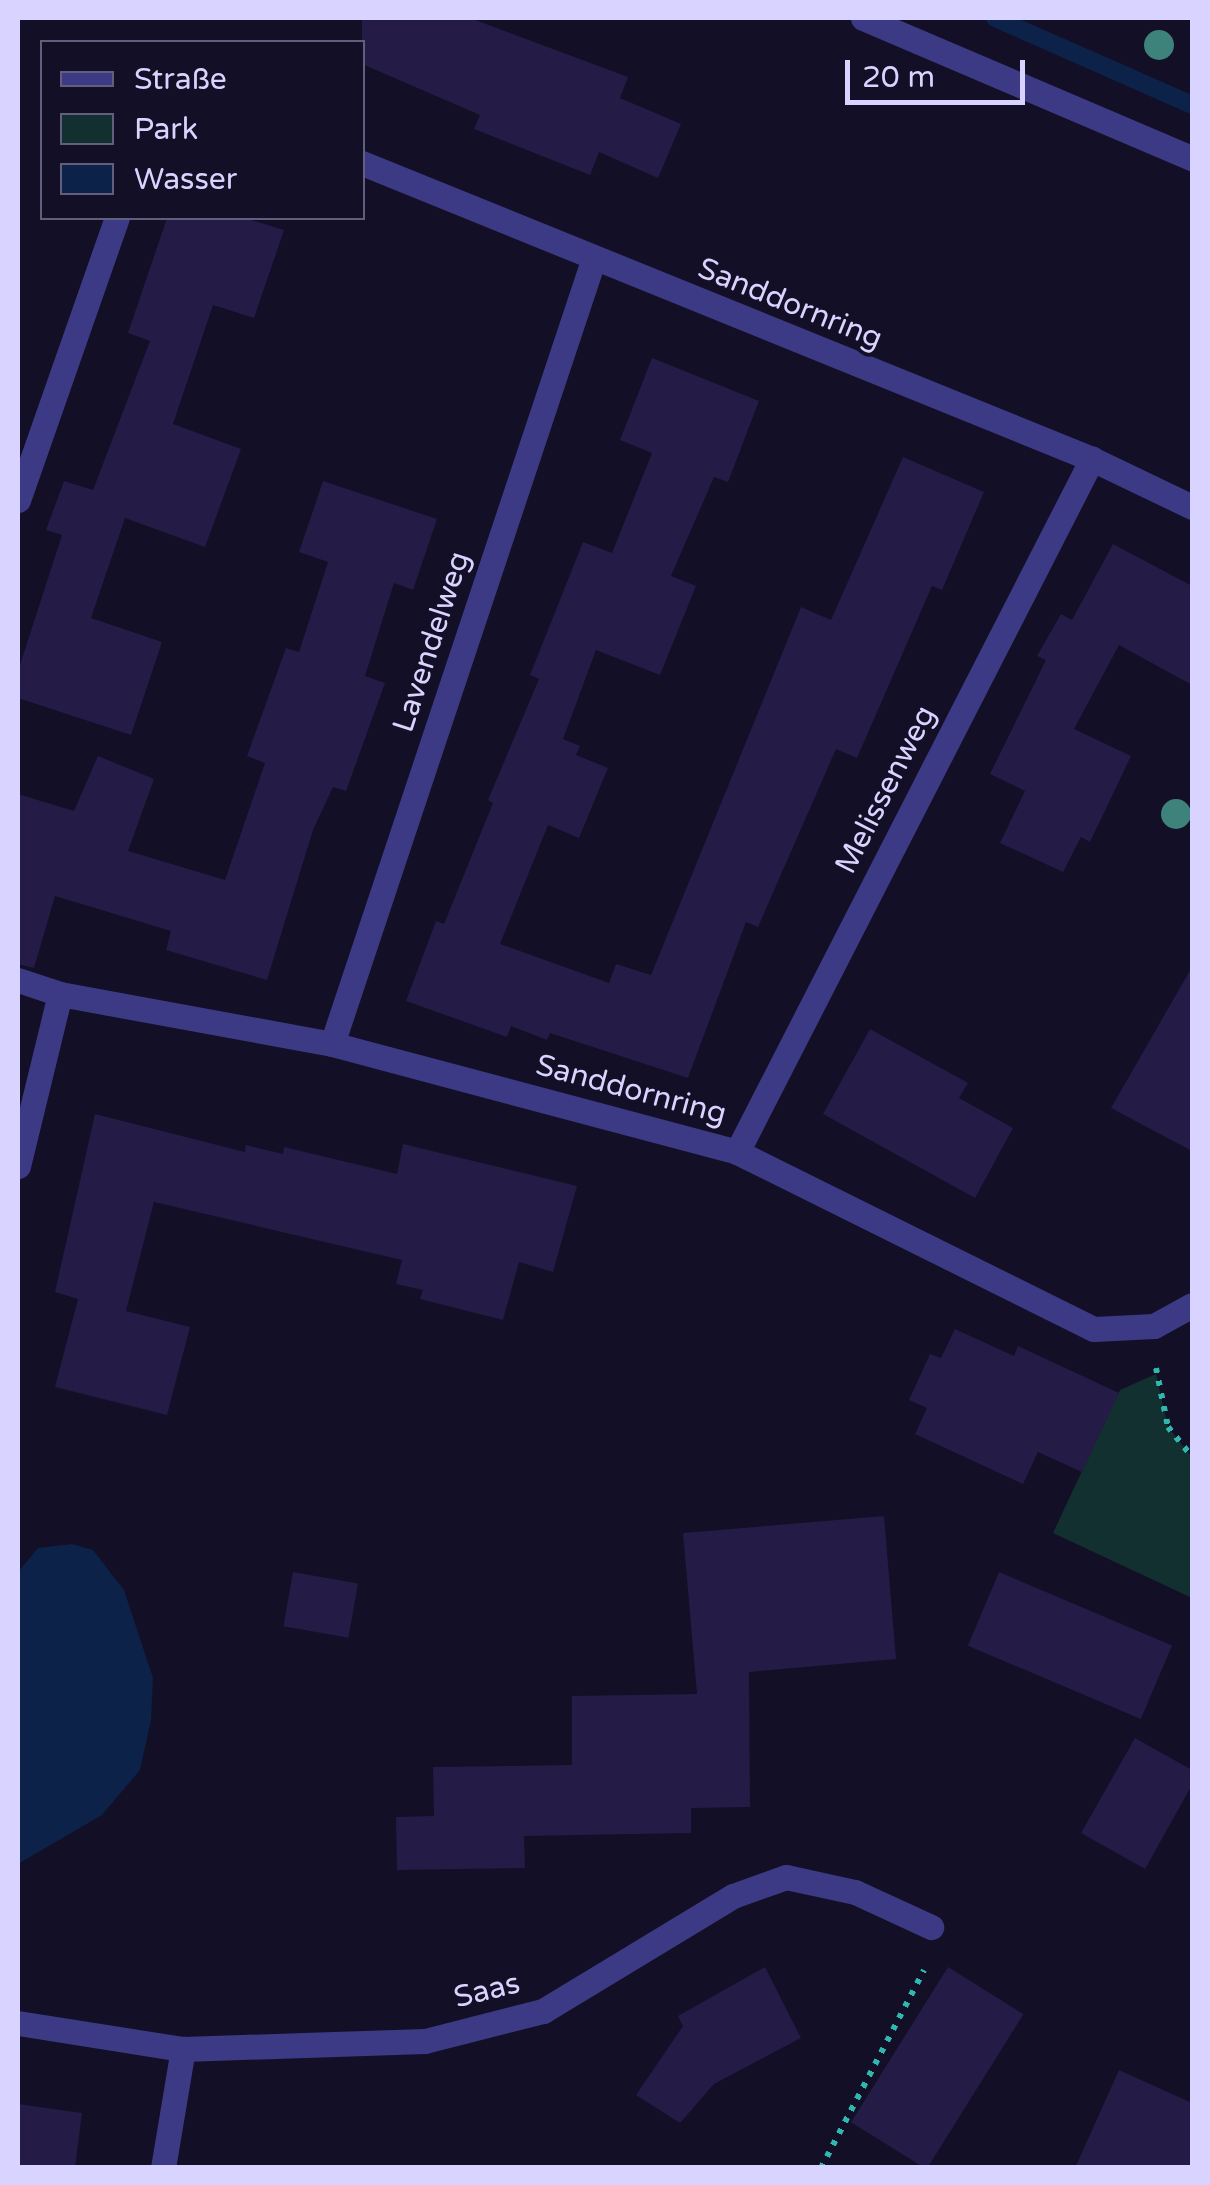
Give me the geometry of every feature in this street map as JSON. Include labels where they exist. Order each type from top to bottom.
[{"type":"street","points":[[862,18],[1192,158]]},
{"type":"street","name":"Sanddornring","points":[[365,164],[594,261],[1092,459],[1192,508]]},
{"type":"street","points":[[18,500],[116,220]]},
{"type":"street","name":"Lavendelweg","points":[[332,1044],[594,261]]},
{"type":"street","name":"Melissenweg","points":[[737,1152],[1092,459]]},
{"type":"street","name":"Sanddornring","points":[[18,980],[60,994],[332,1044],[737,1152],[1094,1330],[1154,1326],[1192,1304]]},
{"type":"street","points":[[18,1166],[60,994]]},
{"type":"street","name":"Saas","points":[[18,2023],[182,2049],[424,2041],[543,2011],[734,1896],[786,1877],[854,1892],[930,1927]]},
{"type":"street","points":[[162,2168],[182,2049]]},
{"type":"path","points":[[1154,1326],[1168,1427],[1192,1456]]},
{"type":"path","points":[[821,2168],[924,1976],[930,1927]]},
{"type":"green space","points":[[1156,1374],[1168,1427],[1192,1457],[1192,1598],[1053,1533],[1120,1390]]},
{"type":"water","points":[[72,1544],[93,1550],[124,1590],[153,1678],[151,1720],[140,1770],[102,1815],[18,1864],[18,1572],[38,1548]]},
{"type":"building","points":[[362,18],[470,18],[628,77],[620,98],[681,124],[658,178],[599,152],[590,175],[474,129],[480,115],[365,65]]},
{"type":"building","points":[[166,220],[252,220],[284,230],[254,318],[213,305],[173,424],[241,449],[205,547],[125,518],[91,618],[162,642],[131,735],[18,698],[18,671],[62,535],[46,530],[64,481],[93,490],[150,341],[128,333]]},
{"type":"building","points":[[652,358],[759,401],[728,482],[714,477],[671,576],[696,586],[660,675],[596,650],[563,739],[580,746],[576,755],[608,768],[579,838],[548,825],[500,944],[609,983],[616,964],[651,975],[801,607],[831,620],[903,457],[984,492],[942,590],[932,586],[857,758],[836,749],[758,927],[746,922],[688,1078],[550,1033],[547,1040],[511,1026],[507,1037],[406,1001],[436,921],[444,924],[493,803],[488,800],[539,679],[530,675],[583,542],[612,553],[652,453],[620,440]]},
{"type":"building","points":[[323,481],[437,519],[413,590],[394,583],[365,676],[385,683],[346,791],[333,787],[313,830],[267,980],[166,950],[171,931],[55,896],[34,968],[18,964],[18,794],[74,811],[98,756],[154,779],[128,851],[225,880],[265,763],[247,756],[286,648],[299,652],[328,562],[299,552]]},
{"type":"building","points":[[1113,544],[1192,586],[1192,685],[1119,645],[1074,729],[1131,756],[1090,842],[1081,837],[1063,872],[1000,843],[1025,791],[990,774],[1046,660],[1037,656],[1061,614],[1072,620]]},
{"type":"building","points":[[1192,967],[1192,1151],[1111,1108]]},
{"type":"building","points":[[870,1029],[968,1083],[959,1098],[1013,1128],[975,1198],[823,1114]]},
{"type":"building","points":[[95,1114],[245,1152],[246,1145],[283,1154],[284,1147],[397,1174],[403,1144],[577,1186],[553,1272],[519,1262],[503,1320],[420,1299],[423,1290],[396,1284],[402,1260],[154,1202],[126,1311],[190,1327],[167,1415],[55,1387],[78,1299],[55,1292]]},
{"type":"building","points":[[955,1329],[1014,1356],[1018,1346],[1119,1393],[1082,1472],[1038,1452],[1023,1484],[915,1434],[927,1408],[909,1400],[930,1354],[941,1358]]},
{"type":"building","points":[[884,1516],[896,1659],[749,1672],[750,1807],[691,1808],[691,1833],[524,1836],[525,1868],[397,1870],[396,1817],[434,1816],[433,1767],[572,1765],[572,1696],[697,1694],[683,1533]]},
{"type":"building","points":[[293,1572],[358,1583],[348,1638],[283,1626]]},
{"type":"building","points":[[999,1572],[1172,1645],[1141,1719],[968,1646]]},
{"type":"building","points":[[1135,1738],[1192,1770],[1192,1785],[1145,1869],[1081,1833]]},
{"type":"building","points":[[765,1967],[801,2038],[714,2084],[680,2123],[636,2095],[683,2026],[678,2016]]},
{"type":"building","points":[[948,1967],[1023,2014],[927,2168],[851,2122]]},
{"type":"building","points":[[1119,2070],[1192,2103],[1192,2168],[1075,2168]]},
{"type":"building","points":[[18,2104],[82,2113],[75,2168],[18,2168]]},
{"type":"waterway","points":[[995,18],[1192,105]]}]
